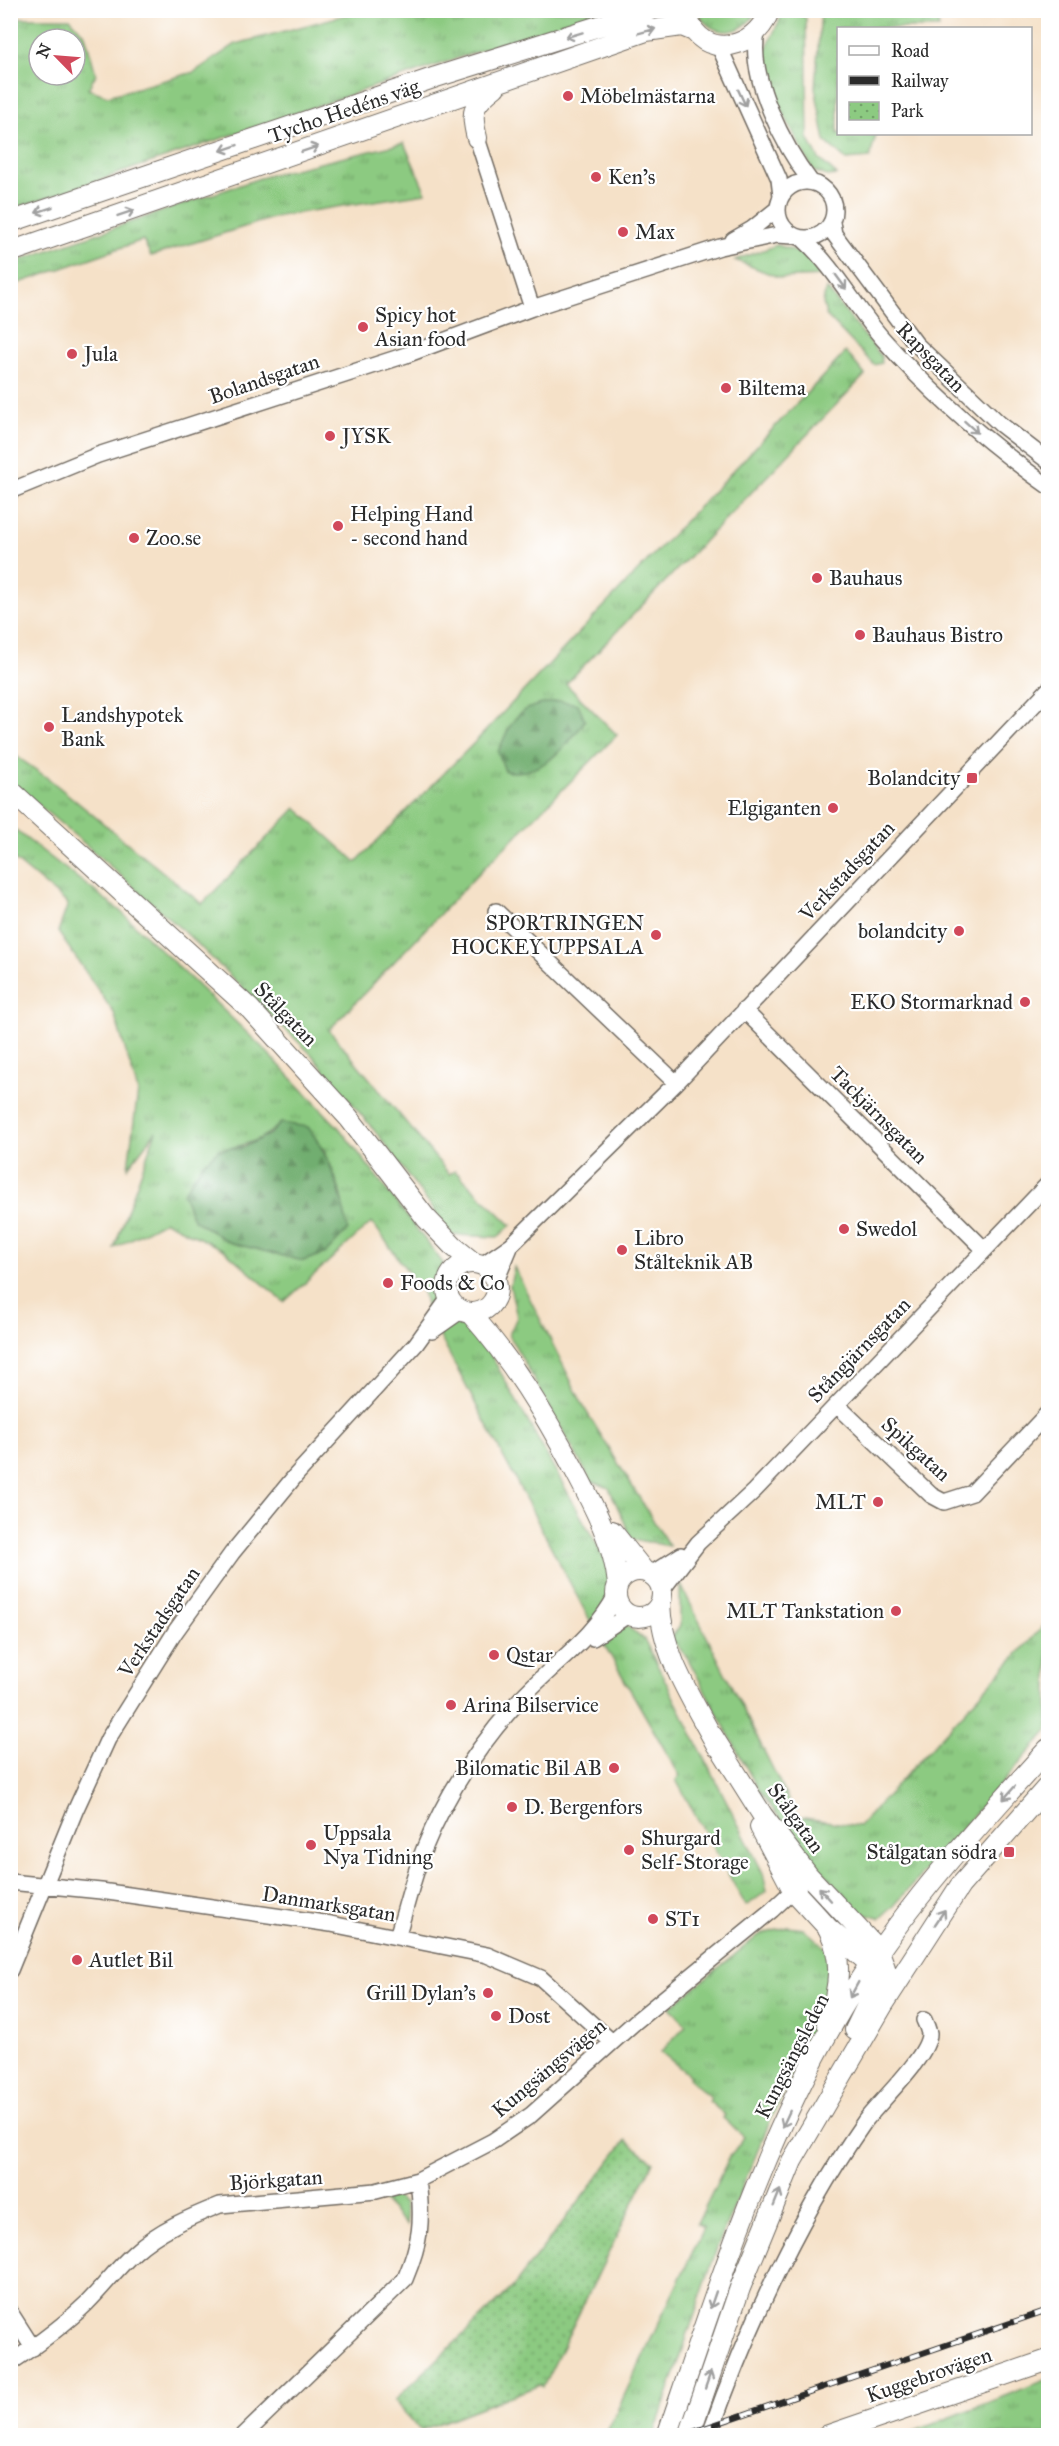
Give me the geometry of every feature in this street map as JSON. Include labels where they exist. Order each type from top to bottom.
[{"type":"main road","name":"Tycho Hedéns väg","points":[[10,222],[436,77],[650,10]]},
{"type":"main road","points":[[684,10],[694,31],[718,44],[739,43],[757,33],[770,10]]},
{"type":"main road","name":"Tycho Hedéns väg","points":[[10,252],[646,31],[682,26],[694,31]]},
{"type":"main road","points":[[477,138],[473,121],[479,99],[502,82]]},
{"type":"main road","points":[[438,104],[464,116],[477,138]]},
{"type":"main road","name":"Stålgatan","points":[[10,790],[250,1009],[349,1118],[426,1218],[453,1246],[478,1264]]},
{"type":"main road","name":"Stålgatan","points":[[10,804],[92,863]]},
{"type":"main road","name":"Stålgatan","points":[[426,1218],[444,1252],[451,1274]]},
{"type":"main road","points":[[514,1365],[460,1307],[447,1289],[451,1274],[459,1266],[478,1264],[488,1269],[495,1291],[500,1330],[514,1365],[591,1502],[654,1585]]},
{"type":"main road","points":[[460,1307],[479,1312],[495,1291]]},
{"type":"main road","points":[[591,1502],[615,1559],[620,1606],[630,1615],[648,1614],[654,1585]]},
{"type":"main road","points":[[617,1590],[629,1573],[654,1585]]},
{"type":"main road","name":"Stålgatan","points":[[654,1585],[663,1633],[683,1681]]},
{"type":"main road","name":"Stålgatan","points":[[630,1615],[655,1639],[683,1681],[793,1890],[828,1928],[878,1961]]},
{"type":"main road","name":"Stålgatan","points":[[712,1735],[763,1816],[808,1875],[850,1922],[878,1961]]},
{"type":"main road","name":"Kungsängsleden","points":[[667,2436],[718,2284],[777,2138],[811,2067],[878,1961],[938,1875],[1048,1749]]},
{"type":"main road","points":[[792,2161],[908,1965],[960,1886],[1048,1786]]},
{"type":"main road","points":[[850,1922],[882,1928],[938,1875]]},
{"type":"main road","name":"Stålgatan","points":[[811,2067],[829,2019],[839,1974],[837,1947],[828,1928]]},
{"type":"main road","points":[[689,2436],[740,2288],[878,1961],[908,1965]]},
{"type":"main road","name":"Kuggebrovägen","points":[[826,2436],[1048,2360]]},
{"type":"street","points":[[757,33],[755,56],[763,87],[797,164],[811,182]]},
{"type":"street","points":[[718,44],[779,179],[779,202],[779,222],[798,237],[815,238],[832,222],[834,209],[831,196],[822,186],[811,182],[799,182],[789,187],[779,202]]},
{"type":"street","points":[[477,138],[532,308]]},
{"type":"street","name":"Bolandsgatan","points":[[720,247],[752,229],[779,202]]},
{"type":"street","name":"Rapsgatan","points":[[832,222],[834,234],[916,344],[1000,424],[1048,460]]},
{"type":"street","name":"Bolandsgatan","points":[[10,491],[98,454],[406,355],[532,308],[720,247],[777,236],[798,237]]},
{"type":"street","name":"Rapsgatan","points":[[798,237],[821,255],[882,338],[938,398],[992,446],[1048,486]]},
{"type":"street","name":"Verkstadsgatan","points":[[478,1264],[511,1245],[676,1083],[1048,690]]},
{"type":"street","points":[[496,911],[676,1083]]},
{"type":"street","name":"Tackjärnsgatan","points":[[744,1010],[985,1250]]},
{"type":"street","name":"Stångjärnsgatan","points":[[654,1585],[754,1491],[1048,1184]]},
{"type":"street","name":"Verkstadsgatan","points":[[495,1291],[511,1245]]},
{"type":"street","name":"Verkstadsgatan","points":[[10,1970],[47,1885],[75,1811],[108,1739],[176,1632],[232,1553],[296,1475],[416,1344],[460,1307]]},
{"type":"street","name":"Spikgatan","points":[[837,1405],[931,1495],[944,1502],[972,1492],[1048,1413]]},
{"type":"street","points":[[397,1937],[424,1849],[467,1766],[515,1704],[569,1655],[600,1622],[617,1590]]},
{"type":"street","points":[[569,1655],[630,1615]]},
{"type":"street","name":"Kungsängsvägen","points":[[418,2180],[493,2141],[522,2121],[808,1875]]},
{"type":"street","name":"Danmarksgatan","points":[[10,1882],[47,1885],[331,1924],[487,1955],[541,1978],[612,2042]]},
{"type":"street","points":[[709,2436],[730,2377],[800,2229],[854,2138],[923,2052],[929,2035],[924,2020]]},
{"type":"street","points":[[243,2436],[405,2279],[416,2254],[423,2215],[418,2180]]},
{"type":"street","name":"Björkgatan","points":[[10,2363],[33,2348],[87,2303],[135,2251],[165,2229],[197,2214],[220,2205],[376,2191],[418,2180]]},
{"type":"street","points":[[10,2312],[33,2348]]},
{"type":"green space","points":[[360,11],[635,11],[603,22],[502,43],[11,210],[10,21],[15,18],[70,18],[78,27],[27,27],[27,87],[87,87],[87,42],[96,74],[88,89],[108,96],[194,72],[236,44]]},
{"type":"green space","points":[[698,11],[756,11],[744,26],[727,31],[710,26]]},
{"type":"green space","points":[[793,11],[806,18],[808,138],[819,159],[837,175],[827,176],[813,171],[773,93],[764,53],[783,13]]},
{"type":"green space","points":[[821,11],[943,11],[936,12],[939,27],[837,27],[837,135],[876,135],[870,158],[846,160],[825,141],[815,87]]},
{"type":"green space","points":[[404,143],[426,193],[279,216],[151,256],[143,240],[11,286],[11,263],[269,175]]},
{"type":"green space","points":[[777,245],[805,254],[823,276],[780,278],[735,260]]},
{"type":"green space","points":[[826,288],[881,356],[882,363],[874,365],[826,315],[823,303]]},
{"type":"green space","points":[[846,352],[865,375],[566,684],[617,735],[481,871],[329,1030],[449,1174],[455,1171],[511,1225],[498,1237],[452,1235],[382,1140],[312,1055],[189,936],[11,782],[10,752],[49,779],[202,904],[296,808],[356,862],[475,742]]},
{"type":"green space","points":[[559,701],[578,704],[585,720],[578,730],[552,758],[541,765],[518,772],[505,771],[498,752],[513,721],[525,710],[534,706]]},
{"type":"green space","points":[[10,826],[119,910],[264,1049],[340,1129],[443,1263],[441,1307],[479,1334],[611,1570],[607,1611],[644,1639],[763,1873],[767,1891],[746,1906],[676,1780],[680,1776],[587,1615],[427,1312],[424,1294],[372,1222],[284,1302],[224,1250],[165,1221],[114,1248],[156,1131],[128,1167],[138,1091],[114,1013],[58,932],[68,904],[11,857]],"holes":[[[281,1123],[324,1149],[343,1200],[326,1253],[303,1261],[228,1242],[218,1150],[252,1142]]]},
{"type":"green space","points":[[281,1123],[308,1127],[316,1139],[334,1176],[348,1230],[326,1253],[303,1261],[228,1242],[193,1219],[183,1193],[202,1165],[218,1150],[246,1146],[270,1134]]},
{"type":"green space","points":[[514,1267],[586,1411],[669,1546],[632,1539],[609,1488],[591,1481],[509,1335],[517,1317],[510,1286]]},
{"type":"green space","points":[[680,1583],[797,1817],[859,1826],[1048,1621],[1048,1731],[893,1907],[881,1918],[861,1912],[812,1860],[759,1791],[687,1657],[671,1639],[680,1625]]},
{"type":"green space","points":[[788,1927],[804,1929],[827,1949],[830,1979],[818,2022],[771,2119],[718,2245],[654,2435],[605,2436],[704,2228],[697,2224],[729,2158],[744,2137],[723,2118],[725,2115],[709,2101],[711,2098],[688,2078],[690,2076],[661,2052],[686,2025],[670,2007],[759,1935]]},
{"type":"green space","points":[[626,2140],[653,2162],[543,2387],[540,2385],[421,2430],[394,2401],[512,2288]]},
{"type":"green space","points":[[377,2195],[393,2195],[404,2204],[407,2226]]},
{"type":"green space","points":[[1048,2379],[1048,2435],[905,2435]]},
{"type":"railway","points":[[681,2436],[1048,2310]]},
{"type":"place","name":"Möbelmästarna","points":[[568,96]]},
{"type":"place","name":"Ken's","points":[[596,177]]},
{"type":"place","name":"Max","points":[[623,232]]},
{"type":"place","name":"Spicy hot Asian food","points":[[363,327]]},
{"type":"place","name":"Jula","points":[[72,354]]},
{"type":"place","name":"Biltema","points":[[726,388]]},
{"type":"place","name":"JYSK","points":[[330,436]]},
{"type":"place","name":"Helping Hand - second hand","points":[[338,526]]},
{"type":"place","name":"Zoo.se","points":[[134,538]]},
{"type":"place","name":"Bauhaus","points":[[817,578]]},
{"type":"place","name":"Bauhaus Bistro","points":[[860,635]]},
{"type":"place","name":"Landshypotek Bank","points":[[49,727]]},
{"type":"place","name":"Bolandcity","points":[[972,778]]},
{"type":"place","name":"Elgiganten","points":[[833,808]]},
{"type":"place","name":"bolandcity","points":[[959,931]]},
{"type":"place","name":"SPORTRINGEN HOCKEY UPPSALA","points":[[656,935]]},
{"type":"place","name":"EKO Stormarknad","points":[[1025,1002]]},
{"type":"place","name":"Swedol","points":[[844,1229]]},
{"type":"place","name":"Libro Stålteknik AB","points":[[622,1250]]},
{"type":"place","name":"Foods & Co","points":[[388,1283]]},
{"type":"place","name":"MLT","points":[[878,1502]]},
{"type":"place","name":"MLT Tankstation","points":[[896,1611]]},
{"type":"place","name":"Qstar","points":[[494,1655]]},
{"type":"place","name":"Arina Bilservice","points":[[451,1705]]},
{"type":"place","name":"Bilomatic Bil AB","points":[[614,1768]]},
{"type":"place","name":"D. Bergenfors","points":[[512,1807]]},
{"type":"place","name":"Uppsala Nya Tidning","points":[[311,1845]]},
{"type":"place","name":"Shurgard Self-Storage","points":[[629,1850]]},
{"type":"place","name":"Stålgatan södra","points":[[1009,1852]]},
{"type":"place","name":"ST1","points":[[653,1919]]},
{"type":"place","name":"Autlet Bil","points":[[77,1960]]},
{"type":"place","name":"Grill Dylan's","points":[[488,1993]]},
{"type":"place","name":"Dost","points":[[496,2016]]}]
